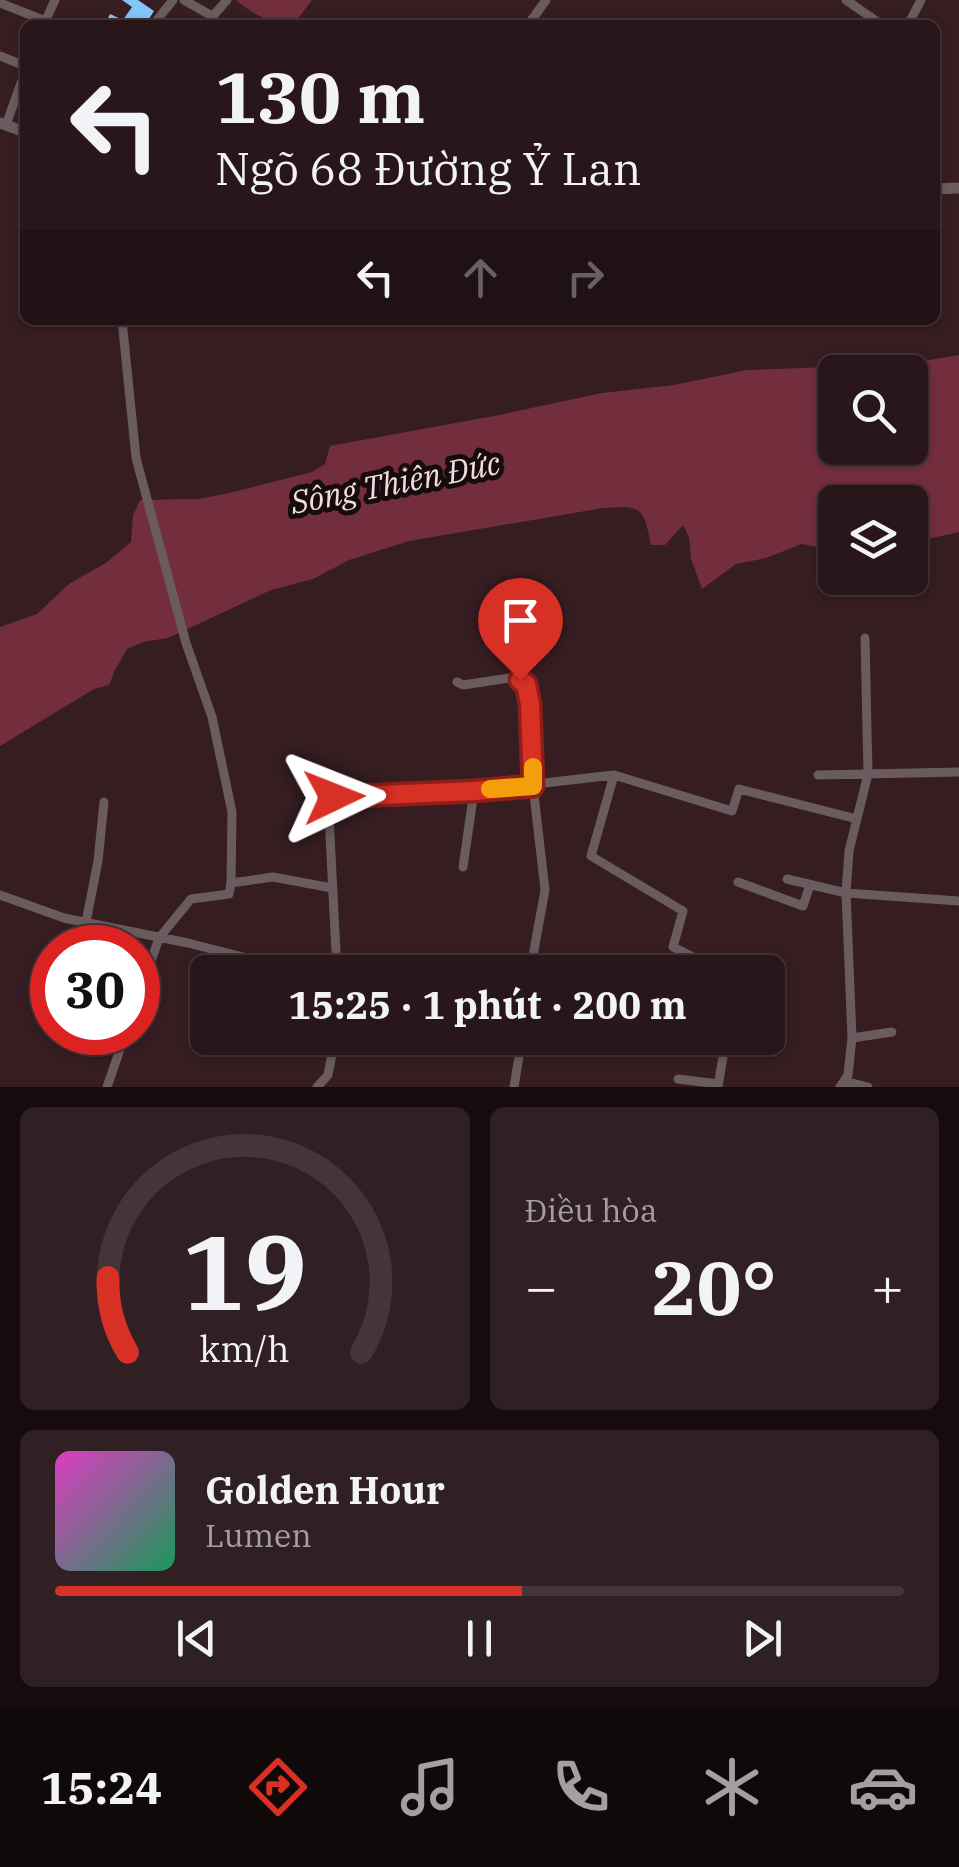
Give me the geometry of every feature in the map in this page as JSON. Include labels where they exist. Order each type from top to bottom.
[{"type":"street","points":[[157,20],[173,0]]},
{"type":"street","points":[[184,0],[212,16]]},
{"type":"street","points":[[209,20],[227,0]]},
{"type":"street","points":[[846,0],[875,20]]},
{"type":"street","points":[[0,3],[39,20]]},
{"type":"street","points":[[3,124],[20,82]]},
{"type":"street","points":[[123,325],[136,458],[186,644],[212,716],[232,812],[229,894],[191,899],[160,937]]},
{"type":"street","points":[[865,638],[868,774],[849,851],[846,893],[852,1038],[848,1075],[842,1084],[868,1087]]},
{"type":"street","points":[[457,682],[463,685],[510,678],[526,684],[545,890],[533,955]]},
{"type":"street","points":[[818,775],[959,772]]},
{"type":"street","points":[[336,955],[330,816],[334,797],[474,791],[614,774],[732,811],[739,789],[857,819]]},
{"type":"street","points":[[614,774],[591,856],[683,911],[673,947],[689,955]]},
{"type":"street","points":[[463,866],[474,791]]},
{"type":"street","points":[[86,922],[104,802]]},
{"type":"street","points":[[232,883],[274,877],[332,888]]},
{"type":"street","points":[[787,879],[846,893],[959,901]]},
{"type":"street","points":[[738,882],[803,906],[810,885]]},
{"type":"street","points":[[0,895],[64,918],[100,925]]},
{"type":"street","points":[[160,938],[235,955]]},
{"type":"street","points":[[852,1038],[892,1032]]},
{"type":"street","points":[[106,1087],[118,1055]]},
{"type":"street","points":[[317,1087],[328,1075],[332,1055]]},
{"type":"street","points":[[514,1087],[519,1055]]},
{"type":"street","points":[[678,1079],[718,1086],[723,1055]]},
{"type":"water","points":[[236,0],[312,0],[297,20],[269,20]]},
{"type":"water","name":"Sông Thiên Đức","points":[[959,355],[959,532],[928,539],[928,485],[818,485],[818,547],[802,544],[736,564],[702,589],[683,525],[665,545],[651,545],[643,516],[626,507],[409,541],[349,560],[313,579],[271,590],[168,638],[127,649],[109,685],[94,689],[0,746],[0,627],[37,614],[70,583],[106,563],[131,542],[133,516],[140,500],[198,499],[312,472],[325,464],[330,446],[602,393],[674,385],[747,370],[818,367],[818,465],[928,465],[928,360]]},
{"type":"building","points":[[122,0],[138,0],[154,11],[148,20],[123,20],[132,7]]},
{"type":"slow traffic","points":[[490,789],[533,786],[533,767]]},
{"type":"route","points":[[334,797],[533,786],[530,704],[526,684],[520,680]]}]
